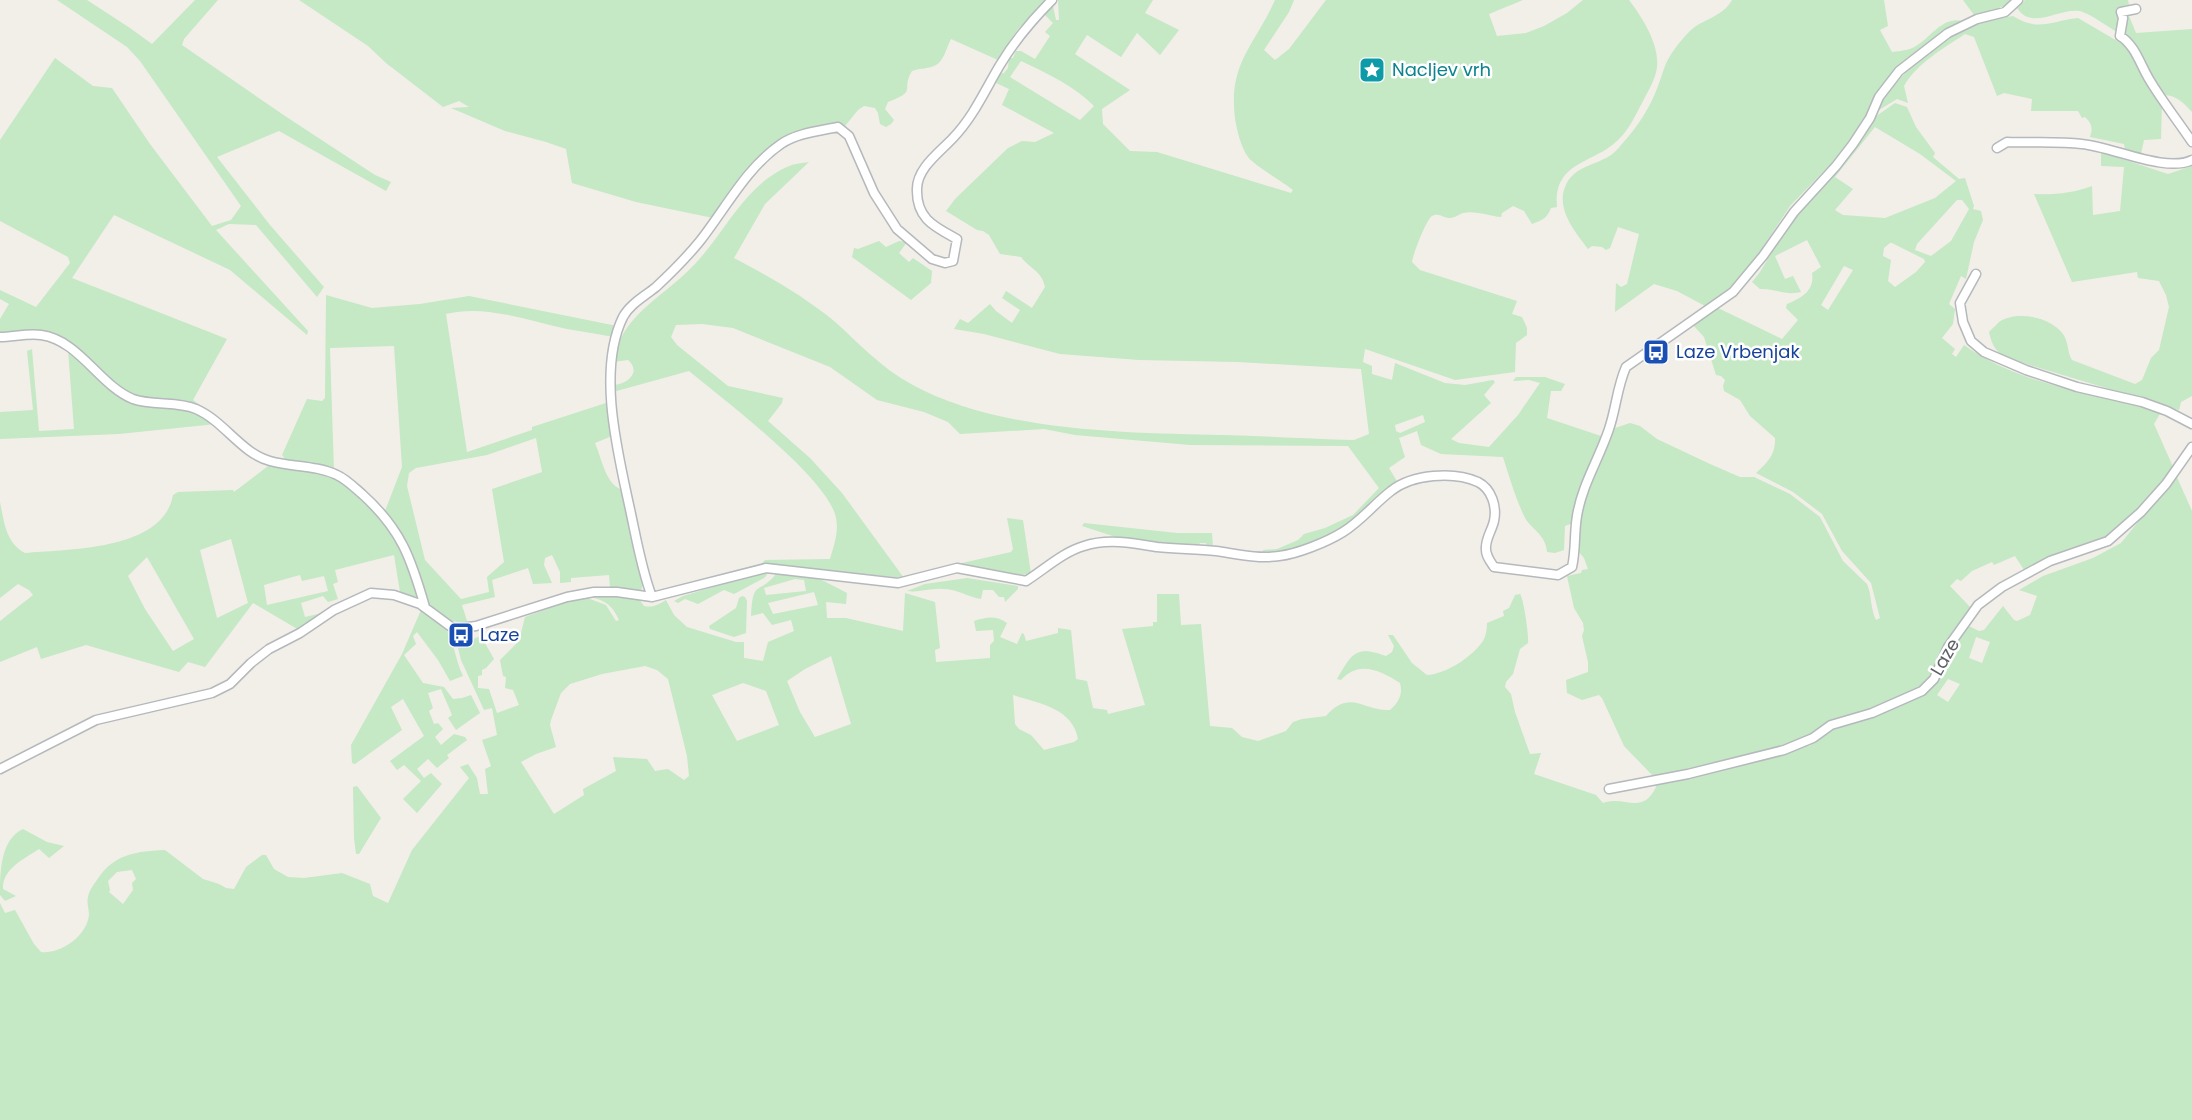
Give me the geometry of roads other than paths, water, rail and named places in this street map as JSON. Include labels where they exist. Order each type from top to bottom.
[{"type":"street","points":[[652,597],[647,585],[613,429],[611,367],[616,338],[624,316],[700,242],[736,189],[770,153],[782,143],[796,136],[837,127],[849,136],[874,193],[897,229],[932,259],[945,263],[953,261],[957,239],[923,217],[916,188],[930,161],[954,138],[976,110],[1000,65],[1019,36],[1052,0]]},
{"type":"street","points":[[0,769],[96,720],[212,693],[230,684],[251,663],[269,650],[334,610],[371,593],[394,595],[420,604],[454,629],[476,626],[567,597],[594,592],[617,592],[652,597],[742,572],[766,568],[898,583],[957,568],[1026,581],[1085,545],[1107,542],[1248,556],[1280,556],[1320,543],[1343,532],[1370,511],[1392,489],[1417,479],[1449,475],[1479,483],[1489,491],[1494,504],[1494,520],[1485,549],[1494,567],[1558,575],[1572,567],[1576,516],[1584,486],[1610,426],[1620,381],[1626,367],[1733,292],[1763,256],[1794,212],[1853,144],[1870,118],[1879,97],[1899,71],[1948,33],[1977,19],[2005,12],[2018,0]]},
{"type":"street","points":[[2136,9],[2121,12],[2120,36],[2126,39],[2150,80],[2192,142]]},
{"type":"street","points":[[1997,148],[2007,142],[2083,144],[2168,165],[2185,164],[2192,160]]},
{"type":"street","points":[[1976,274],[1960,303],[1963,322],[1971,340],[1984,352],[2026,370],[2077,387],[2142,402],[2192,423]]},
{"type":"street","points":[[0,337],[41,335],[57,339],[119,392],[135,399],[194,408],[212,418],[249,450],[269,461],[336,475],[353,486],[380,510],[393,527],[407,551],[425,607]]},
{"type":"street","name":"Laze","points":[[1610,789],[1688,774],[1784,750],[1813,738],[1831,725],[1872,713],[1922,691],[1934,679],[1948,647],[1978,604],[2002,587],[2050,561],[2108,541],[2141,512],[2192,447]]},
{"type":"place","name":"Nacljev vrh","points":[[1372,70]]},
{"type":"place","name":"Laze Vrbenjak","points":[[1656,352]]},
{"type":"place","name":"Laze","points":[[461,635]]}]
